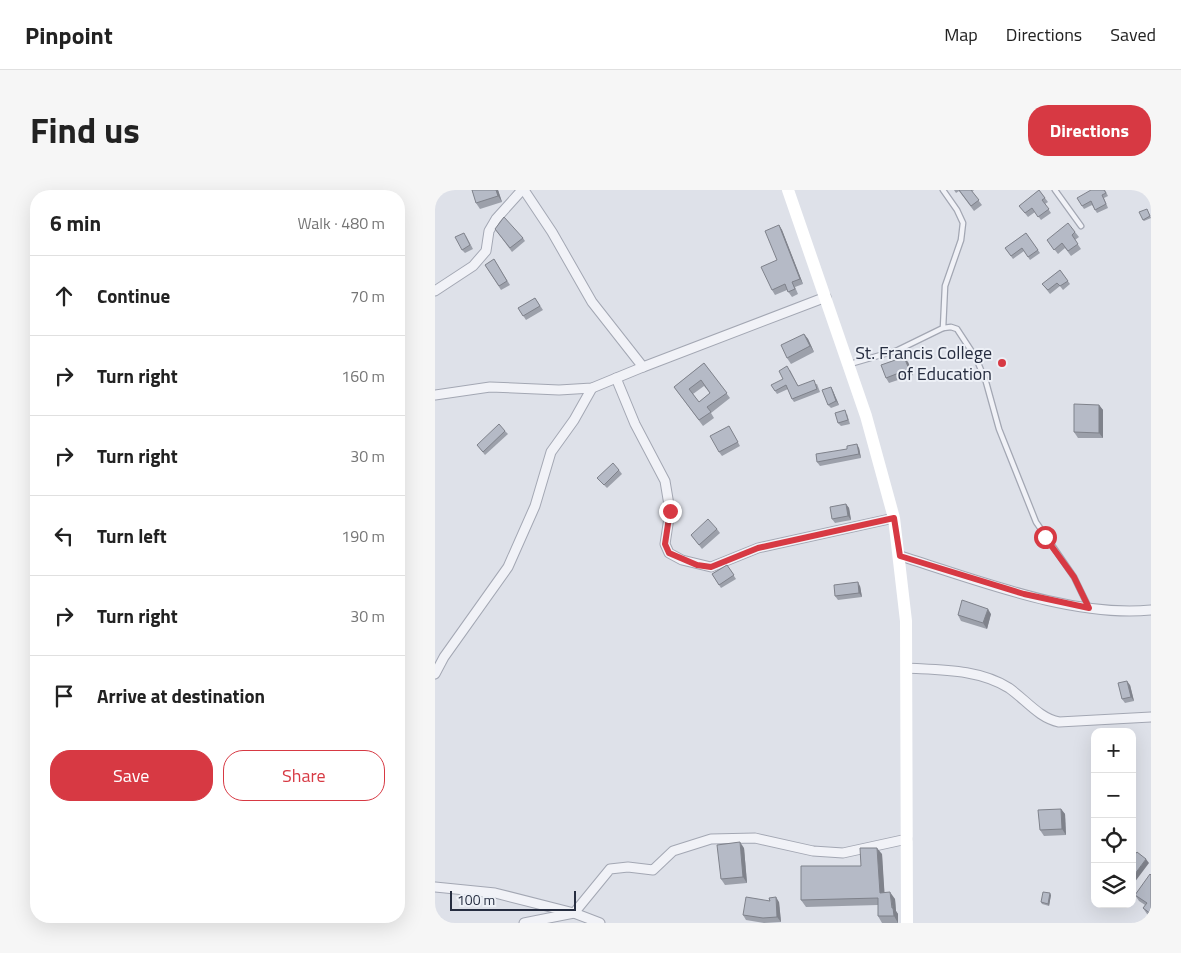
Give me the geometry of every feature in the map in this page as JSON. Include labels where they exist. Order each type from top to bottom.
[{"type":"main road","points":[[788,190],[865,416],[894,518],[900,556],[906,621],[907,923]]},
{"type":"street","points":[[435,291],[473,266],[486,250],[489,231],[497,219],[523,190],[552,232],[591,302],[643,367]]},
{"type":"street","points":[[435,395],[490,387],[559,390],[592,388],[826,297]]},
{"type":"street","points":[[616,378],[631,417],[665,481],[670,511],[665,544],[669,553],[682,560],[711,567],[758,548],[894,518]]},
{"type":"street","points":[[435,674],[444,657],[508,567],[535,506],[551,452],[574,420],[592,388]]},
{"type":"street","points":[[900,556],[1024,594],[1089,608],[1119,612],[1151,610]]},
{"type":"street","points":[[907,668],[967,673],[989,678],[1008,688],[1040,714],[1055,721],[1151,717]]},
{"type":"street","points":[[524,923],[574,913],[591,889],[610,869],[628,867],[653,870],[673,851],[711,839],[755,838],[813,851],[843,854],[907,839]]},
{"type":"street","points":[[435,887],[495,893],[574,913],[599,923]]},
{"type":"lane","points":[[943,190],[957,210],[963,223],[961,240],[945,286],[943,328]]},
{"type":"lane","points":[[1055,190],[1081,226]]},
{"type":"lane","points":[[847,364],[898,350],[943,328],[951,327],[957,329],[976,358],[986,382],[999,429],[1036,522],[1074,577],[1089,608]]},
{"type":"building","points":[[472,190],[496,190],[498,196],[476,203]]},
{"type":"building","points":[[959,190],[971,190],[979,200],[971,206]]},
{"type":"building","points":[[1039,190],[1045,198],[1042,200],[1049,209],[1038,217],[1032,208],[1025,213],[1019,206]]},
{"type":"building","points":[[1091,190],[1104,190],[1106,193],[1102,195],[1106,204],[1095,210],[1091,201],[1082,206],[1077,198]]},
{"type":"building","points":[[1147,209],[1150,216],[1143,220],[1139,212]]},
{"type":"building","points":[[504,217],[523,238],[510,248],[495,229]]},
{"type":"building","points":[[1068,223],[1075,232],[1072,235],[1078,244],[1068,251],[1062,243],[1054,250],[1047,240]]},
{"type":"building","points":[[779,225],[800,279],[792,282],[795,289],[788,292],[785,284],[772,290],[761,267],[777,260],[765,231]]},
{"type":"building","points":[[464,233],[470,245],[462,250],[455,237]]},
{"type":"building","points":[[1026,233],[1038,250],[1028,257],[1022,248],[1011,256],[1005,248]]},
{"type":"building","points":[[494,259],[507,281],[499,286],[485,265]]},
{"type":"building","points":[[1060,270],[1068,281],[1060,286],[1057,283],[1048,290],[1042,284]]},
{"type":"building","points":[[535,298],[540,306],[523,316],[518,308]]},
{"type":"building","points":[[804,334],[810,346],[787,358],[781,345]]},
{"type":"building","points":[[904,357],[909,369],[886,378],[881,365]]},
{"type":"building","points":[[704,363],[727,393],[707,407],[711,412],[699,420],[674,387]],"holes":[[[701,380],[710,393],[699,402],[689,389]]]},
{"type":"building","points":[[787,366],[798,386],[814,380],[817,389],[792,399],[786,385],[775,391],[771,385],[783,379],[779,371]]},
{"type":"building","points":[[831,387],[836,401],[828,405],[822,390]]},
{"type":"building","points":[[1074,404],[1099,405],[1099,433],[1074,432]]},
{"type":"building","points":[[845,410],[848,420],[838,423],[835,413]]},
{"type":"building","points":[[499,424],[505,431],[483,452],[477,445]]},
{"type":"building","points":[[729,426],[738,442],[719,452],[710,436]]},
{"type":"building","points":[[857,444],[859,454],[817,462],[816,454],[847,449],[847,446]]},
{"type":"building","points":[[613,463],[619,470],[604,485],[597,478]]},
{"type":"building","points":[[846,504],[848,516],[832,519],[830,507]]},
{"type":"building","points":[[708,519],[717,529],[699,545],[691,535]]},
{"type":"building","points":[[727,565],[734,575],[719,585],[712,574]]},
{"type":"building","points":[[858,582],[859,593],[835,596],[834,585]]},
{"type":"building","points":[[962,600],[988,609],[983,623],[958,615]]},
{"type":"building","points":[[1127,681],[1131,697],[1122,699],[1118,683]]},
{"type":"building","points":[[1061,809],[1062,829],[1040,830],[1038,810]]},
{"type":"building","points":[[740,842],[743,877],[721,879],[717,845]]},
{"type":"building","points":[[860,848],[877,848],[880,893],[890,892],[894,916],[878,916],[878,898],[801,900],[801,866],[861,866]]},
{"type":"building","points":[[1137,852],[1146,859],[1136,873],[1136,863]]},
{"type":"building","points":[[1150,874],[1151,914],[1143,908],[1147,903],[1136,896]]},
{"type":"building","points":[[1043,892],[1050,893],[1048,904],[1041,902]]},
{"type":"building","points":[[746,897],[770,901],[769,898],[776,897],[777,917],[763,918],[743,915]]},
{"type":"place","name":"St. Francis College of Education","points":[[1002,363]]},
{"type":"route","points":[[670,511],[665,544],[669,553],[697,565],[711,567],[758,548],[894,518],[900,556],[1024,594],[1089,608],[1074,577],[1045,537]]}]
